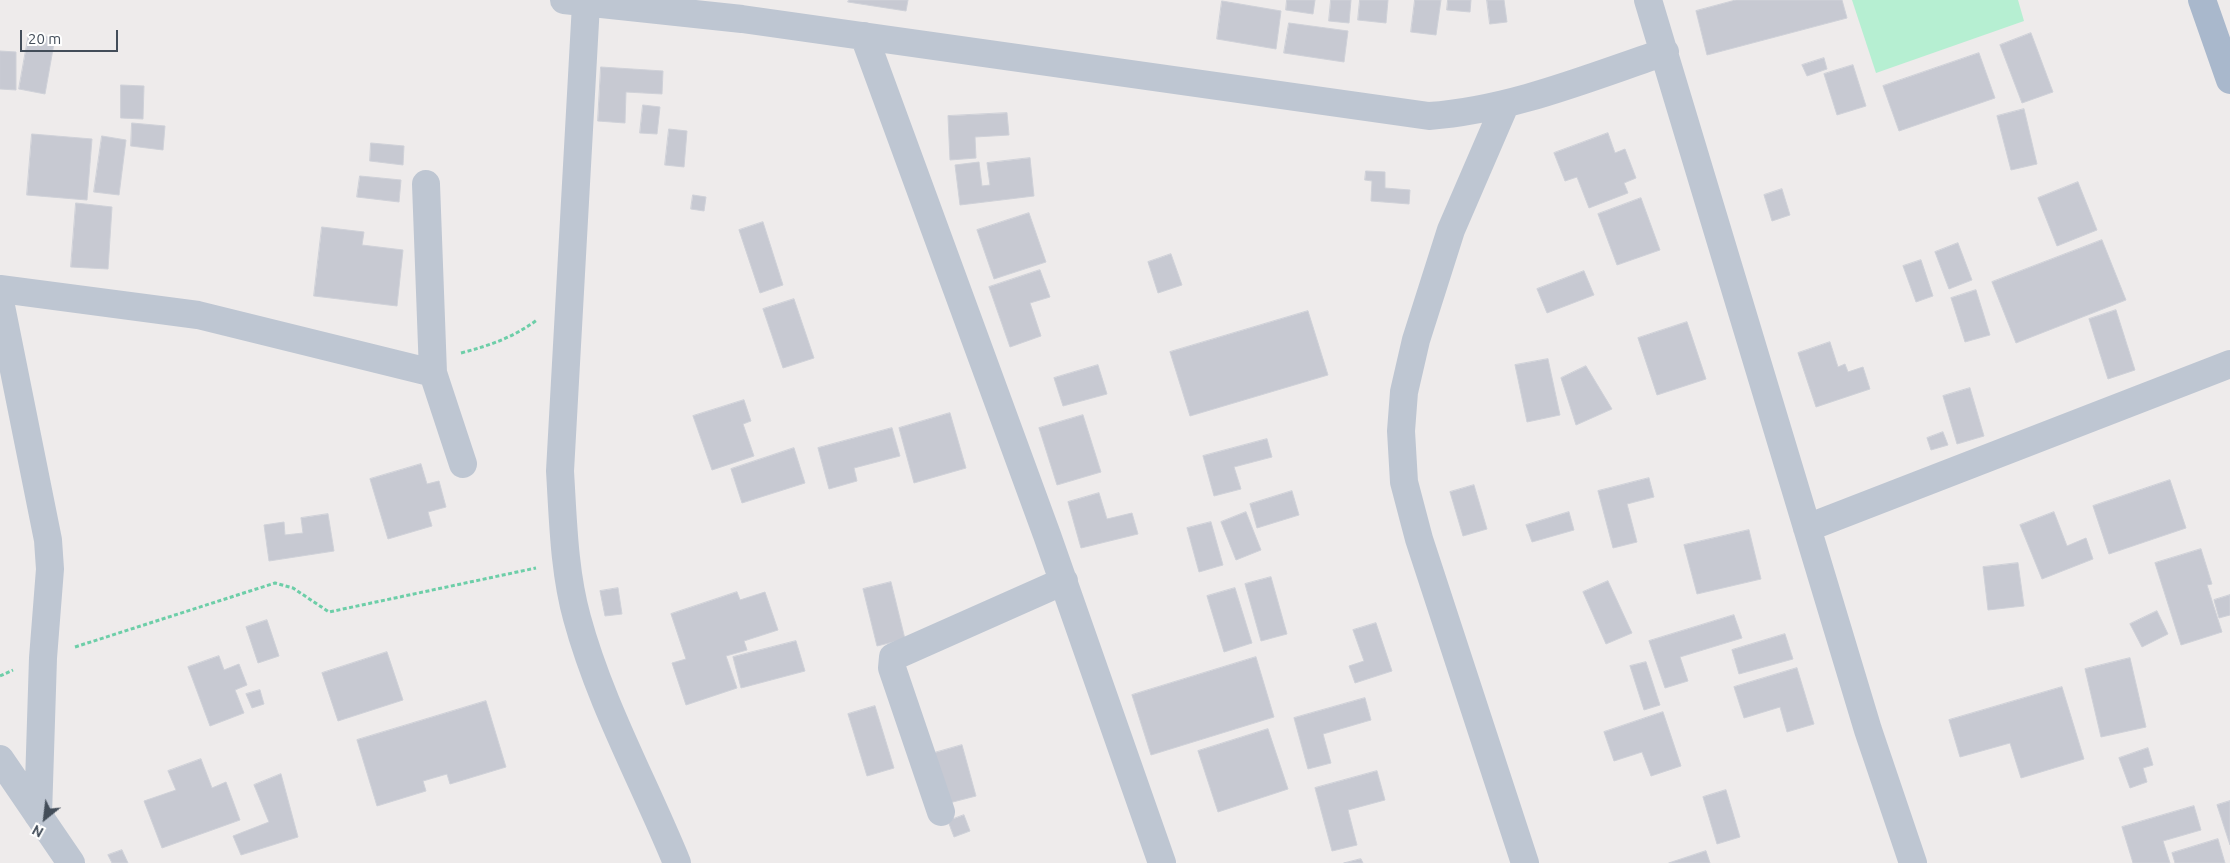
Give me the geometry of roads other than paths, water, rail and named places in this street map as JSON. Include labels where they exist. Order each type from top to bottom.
[{"type":"main road","points":[[2202,0],[2230,80]]},
{"type":"street","points":[[1648,0],[1868,730],[1913,863]]},
{"type":"street","points":[[677,863],[596,676],[576,617],[568,561],[560,471],[570,296],[575,2],[743,10],[864,36],[1429,116],[1464,114],[1505,105],[1665,52]]},
{"type":"street","points":[[864,36],[1064,581],[1162,863]]},
{"type":"street","points":[[1505,105],[1451,230],[1416,340],[1404,392],[1401,431],[1404,482],[1419,540],[1525,863]]},
{"type":"street","points":[[426,184],[433,366],[463,464]]},
{"type":"street","points":[[0,290],[198,315],[433,366]]},
{"type":"street","points":[[0,301],[48,540],[50,569],[44,658],[38,815]]},
{"type":"street","points":[[1807,528],[2230,364]]},
{"type":"street","points":[[942,812],[892,668],[893,657],[1064,581]]},
{"type":"street","points":[[0,759],[71,863]]}]
